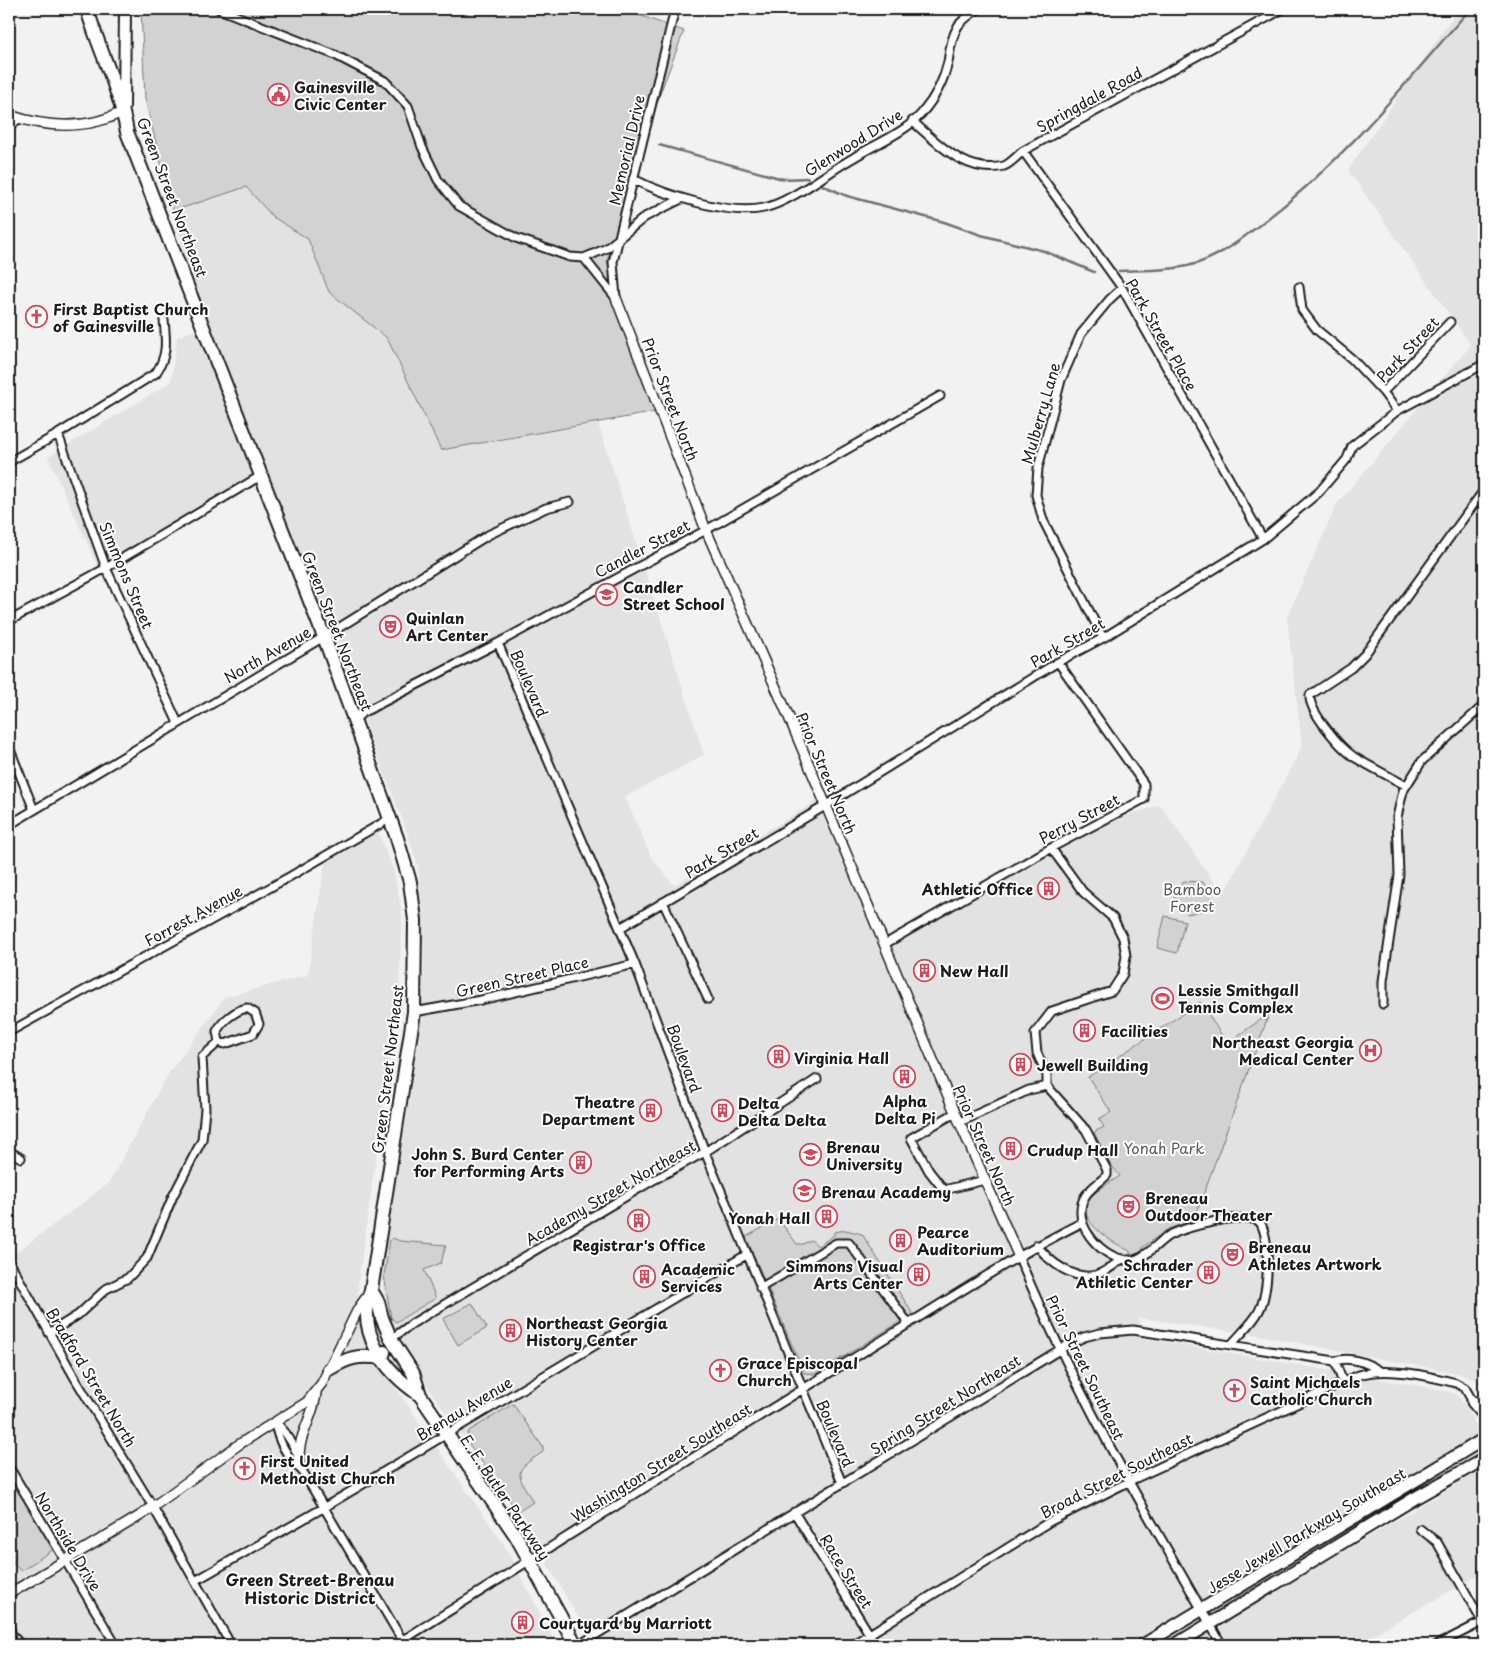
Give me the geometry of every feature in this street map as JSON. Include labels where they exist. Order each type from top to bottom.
[{"type":"highway","name":"Green Street Northeast","points":[[86,9],[124,111],[128,132],[324,637],[408,875],[414,904],[416,947],[414,1012],[371,1290]]},
{"type":"highway","name":"E. E. Butler Parkway","points":[[371,1290],[378,1302],[382,1318],[391,1339],[412,1373],[420,1395],[445,1435],[512,1530],[577,1645]]},
{"type":"highway","name":"E. E. Butler Parkway","points":[[371,1290],[366,1307],[367,1322],[382,1358],[400,1382],[420,1395]]},
{"type":"highway","points":[[329,1369],[352,1358],[382,1358],[391,1339]]},
{"type":"main road","points":[[124,111],[125,9]]},
{"type":"main road","points":[[1472,1402],[1484,1414]]},
{"type":"main road","name":"Jesse Jewell Parkway Southeast","points":[[1143,1645],[1484,1439]]},
{"type":"main road","name":"Jesse Jewell Parkway Southeast","points":[[1175,1645],[1390,1513],[1484,1459]]},
{"type":"street","points":[[219,9],[335,56],[385,81],[408,106],[422,147],[438,180],[459,206],[516,238],[570,256],[584,258],[607,248],[646,217],[681,199]]},
{"type":"street","name":"Memorial Drive","points":[[616,298],[613,262],[675,9]]},
{"type":"street","name":"Glenwood Drive","points":[[633,179],[681,199],[730,208],[764,208],[806,188],[830,171],[891,137],[922,114],[939,87],[958,26],[978,9]]},
{"type":"street","name":"Springdale Road","points":[[912,121],[944,150],[958,159],[972,163],[1005,166],[1023,151],[1283,9]]},
{"type":"street","points":[[9,116],[45,124],[70,125],[109,118],[124,111]]},
{"type":"street","points":[[9,128],[18,119]]},
{"type":"street","name":"Park Street Place","points":[[1023,151],[1122,288],[1263,539]]},
{"type":"street","points":[[584,258],[616,298]]},
{"type":"street","points":[[1299,287],[1302,310],[1317,330],[1352,359],[1383,392]]},
{"type":"street","name":"Mulberry Lane","points":[[1102,638],[1043,520],[1036,495],[1038,468],[1061,380],[1081,334],[1110,298],[1122,288]]},
{"type":"street","name":"Prior Street North","points":[[616,298],[706,530],[788,715],[955,1113],[1018,1255]]},
{"type":"street","points":[[9,462],[156,373],[164,360],[167,348],[164,320]]},
{"type":"street","name":"Park Street","points":[[620,928],[825,806],[1058,662],[1102,638],[1263,539],[1319,492],[1347,459],[1352,446],[1397,411],[1383,392],[1450,322]]},
{"type":"street","points":[[1397,411],[1484,364]]},
{"type":"street","name":"Candler Street","points":[[354,720],[706,530],[940,396]]},
{"type":"street","name":"Simmons Street","points":[[58,434],[106,568],[178,723]]},
{"type":"street","points":[[9,621],[106,568],[252,478],[262,475]]},
{"type":"street","points":[[1405,785],[1353,756],[1335,738],[1314,712],[1310,695],[1350,668],[1366,654],[1484,490]]},
{"type":"street","name":"North Avenue","points":[[9,825],[324,637],[488,535],[546,508],[570,502]]},
{"type":"street","name":"Boulevard","points":[[498,643],[635,964],[705,1152],[746,1255],[842,1483]]},
{"type":"street","name":"Perry Street","points":[[885,944],[1051,848],[1144,799],[1144,784],[1058,662]]},
{"type":"street","points":[[1383,1004],[1383,981],[1399,875],[1397,817],[1405,785],[1422,761],[1484,705]]},
{"type":"street","points":[[9,747],[34,810]]},
{"type":"street","name":"Forrest Avenue","points":[[9,1032],[289,877],[389,819]]},
{"type":"street","points":[[1051,848],[1083,892],[1113,918],[1123,938],[1126,956],[1123,974],[1112,991],[1052,1011],[1041,1022],[1035,1033],[1036,1053],[1047,1075],[1047,1086],[1086,1130],[1107,1170],[1107,1175],[1086,1192],[1083,1199],[1081,1223],[1087,1234],[1102,1249],[1130,1260],[1143,1256],[1169,1236],[1210,1222],[1250,1218],[1260,1222],[1266,1238],[1266,1272],[1259,1311],[1232,1345]]},
{"type":"street","points":[[663,902],[708,999]]},
{"type":"street","name":"Green Street Place","points":[[414,1012],[481,1000],[635,964]]},
{"type":"street","points":[[247,1008],[255,1013],[258,1024],[253,1034],[225,1044],[219,1042],[217,1031],[227,1020],[242,1009],[247,1008]]},
{"type":"street","points":[[49,1333],[78,1315],[106,1289],[128,1278],[147,1258],[173,1196],[202,1140],[205,1109],[202,1057],[219,1042]]},
{"type":"street","name":"Academy Street Northeast","points":[[391,1339],[413,1323],[650,1182],[705,1152],[818,1079]]},
{"type":"street","points":[[960,1122],[1029,1090],[1047,1086]]},
{"type":"street","points":[[955,1113],[911,1138],[929,1171],[944,1190],[985,1180]]},
{"type":"street","points":[[9,1151],[21,1158]]},
{"type":"street","name":"Washington Street Southeast","points":[[395,1645],[403,1643],[529,1559],[1018,1255],[1081,1223]]},
{"type":"street","points":[[760,1288],[836,1243],[849,1243],[908,1324]]},
{"type":"street","points":[[1037,1245],[1053,1263],[1086,1276],[1106,1271],[1122,1258]]},
{"type":"street","name":"Brenau Avenue","points":[[195,1581],[323,1508],[746,1255]]},
{"type":"street","name":"Prior Street Southeast","points":[[1018,1255],[1059,1349],[1222,1645]]},
{"type":"street","name":"Bradford Street North","points":[[9,1261],[49,1333],[153,1507],[231,1645]]},
{"type":"street","points":[[10,1595],[153,1507],[238,1445],[307,1402],[316,1393],[358,1309],[371,1290]]},
{"type":"street","name":"Spring Street Northeast","points":[[577,1645],[1059,1349],[1084,1337],[1118,1330],[1335,1361],[1344,1358],[1366,1363],[1380,1371],[1456,1383],[1465,1388],[1484,1424]]},
{"type":"street","points":[[1335,1361],[1343,1382]]},
{"type":"street","name":"Broad Street Southeast","points":[[852,1645],[1049,1522],[1130,1481],[1343,1382],[1367,1372],[1380,1371]]},
{"type":"street","points":[[299,1458],[301,1438],[315,1405],[316,1393]]},
{"type":"street","points":[[275,1422],[286,1432],[299,1458],[303,1472],[403,1643]]},
{"type":"street","points":[[275,1422],[277,1436],[293,1462],[303,1472]]},
{"type":"street","name":"Northside Drive","points":[[9,1467],[116,1645]]},
{"type":"street","name":"Race Street","points":[[794,1512],[876,1645]]},
{"type":"street","points":[[1420,1530],[1437,1542],[1484,1623],[1437,1645]]},
{"type":"street","points":[[10,1631],[20,1645]]},
{"type":"shaded area","points":[[1458,9],[1484,9],[1484,1391],[1478,1379],[1455,1373],[1258,1335],[1139,1318],[1142,1338],[1443,1390],[1456,1394],[1468,1409],[1479,1433],[1127,1645],[594,1645],[519,1515],[435,1398],[399,1341],[388,1316],[381,1276],[417,1052],[424,970],[422,905],[418,867],[408,834],[329,631],[289,541],[266,468],[98,567],[48,457],[171,382],[177,337],[204,326],[173,211],[246,187],[273,217],[308,239],[329,292],[387,338],[441,450],[598,423],[704,755],[625,797],[651,857],[674,885],[826,796],[891,942],[1123,816],[1160,805],[1223,895],[1302,747],[1287,617],[1337,504],[1471,345],[1348,170]]},
{"type":"shaded area","points":[[378,832],[393,869],[402,912],[399,996],[358,1284],[360,1327],[366,1345],[503,1543],[557,1645],[9,1645],[9,1551],[16,1557],[21,1570],[9,1467],[9,1258],[109,1183],[168,1074],[225,997],[308,975],[325,862]]},
{"type":"shaded area","points":[[1484,1468],[1484,1572],[1355,1645],[1187,1645]]},
{"type":"green space","points":[[141,9],[622,9],[684,31],[661,91],[607,261],[662,411],[441,450],[387,338],[329,292],[308,239],[273,217],[246,187],[173,211],[145,99]]},
{"type":"green space","name":"Bamboo Forest","points":[[1184,881],[1203,882],[1208,890],[1212,904],[1208,909],[1188,914],[1178,906],[1174,896]]},
{"type":"green space","points":[[1165,916],[1185,921],[1177,953],[1157,948]]},
{"type":"green space","name":"Yonah Park","points":[[1200,1002],[1227,1043],[1269,1014],[1197,1212],[1197,1219],[1168,1229],[1143,1247],[1143,1254],[1130,1255],[1130,1251],[1097,1230],[1087,1214],[1086,1206],[1091,1197],[1120,1176],[1107,1160],[1094,1132],[1104,1127],[1099,1119],[1111,1112],[1088,1077]]},
{"type":"green space","points":[[778,1219],[797,1244],[803,1244],[811,1240],[818,1246],[834,1235],[834,1232],[846,1230],[862,1234],[913,1314],[815,1374],[804,1373],[746,1237]]},
{"type":"green space","points":[[393,1238],[400,1241],[446,1245],[441,1263],[424,1270],[436,1298],[396,1322],[391,1318],[384,1276],[390,1240]]},
{"type":"green space","points":[[472,1303],[487,1328],[458,1345],[443,1319]]},
{"type":"green space","points":[[513,1404],[543,1447],[543,1452],[526,1464],[520,1473],[523,1484],[533,1502],[518,1512],[466,1440],[469,1431]]},
{"type":"green space","points":[[9,1467],[57,1547],[21,1571],[12,1563],[16,1557],[9,1551]]},
{"type":"waterway","points":[[1119,271],[1169,269],[1189,266],[1207,260],[1224,251],[1247,234],[1292,199],[1320,174],[1372,122],[1470,9]]},
{"type":"waterway","points":[[659,145],[783,179],[808,178]]},
{"type":"waterway","points":[[822,185],[847,196],[944,222],[981,235],[1044,251],[1094,272]]},
{"type":"place","name":"Gainesville Civic Center","points":[[278,95]]},
{"type":"place","name":"First Baptist Church of Gainesville","points":[[37,317]]},
{"type":"place","name":"Candler Street School","points":[[607,595]]},
{"type":"place","name":"Quinlan Art Center","points":[[390,626]]},
{"type":"place","name":"Athletic Office","points":[[1049,888]]},
{"type":"place","name":"New Hall","points":[[924,970]]},
{"type":"place","name":"Lessie Smithgall Tennis Complex","points":[[1162,998]]},
{"type":"place","name":"Facilities","points":[[1085,1030]]},
{"type":"place","name":"Northeast Georgia Medical Center","points":[[1370,1050]]},
{"type":"place","name":"Virginia Hall","points":[[778,1057]]},
{"type":"place","name":"Jewell Building","points":[[1021,1064]]},
{"type":"place","name":"Alpha Delta Pi","points":[[905,1077]]},
{"type":"place","name":"Theatre Department","points":[[651,1110]]},
{"type":"place","name":"Delta Delta Delta","points":[[722,1111]]},
{"type":"place","name":"Crudup Hall","points":[[1011,1149]]},
{"type":"place","name":"Brenau University","points":[[810,1155]]},
{"type":"place","name":"John S. Burd Center for Performing Arts","points":[[580,1162]]},
{"type":"place","name":"Brenau Academy","points":[[805,1191]]},
{"type":"place","name":"Breneau Outdoor Theater","points":[[1129,1206]]},
{"type":"place","name":"Yonah Hall","points":[[826,1217]]},
{"type":"place","name":"Registrar's Office","points":[[639,1221]]},
{"type":"place","name":"Pearce Auditorium","points":[[901,1240]]},
{"type":"place","name":"Breneau Athletes Artwork","points":[[1232,1255]]},
{"type":"place","name":"Schrader Athletic Center","points":[[1209,1273]]},
{"type":"place","name":"Simmons Visual Arts Center","points":[[919,1274]]},
{"type":"place","name":"Academic Services","points":[[645,1277]]},
{"type":"place","name":"Northeast Georgia History Center","points":[[510,1331]]},
{"type":"place","name":"Grace Episcopal Church","points":[[721,1371]]},
{"type":"place","name":"Saint Michaels Catholic Church","points":[[1234,1390]]},
{"type":"place","name":"First United Methodist Church","points":[[244,1469]]},
{"type":"place","name":"Courtyard by Marriott","points":[[523,1622]]},
{"type":"district","name":"Green Street-Brenau Historic District","points":[[310,1588]]}]
